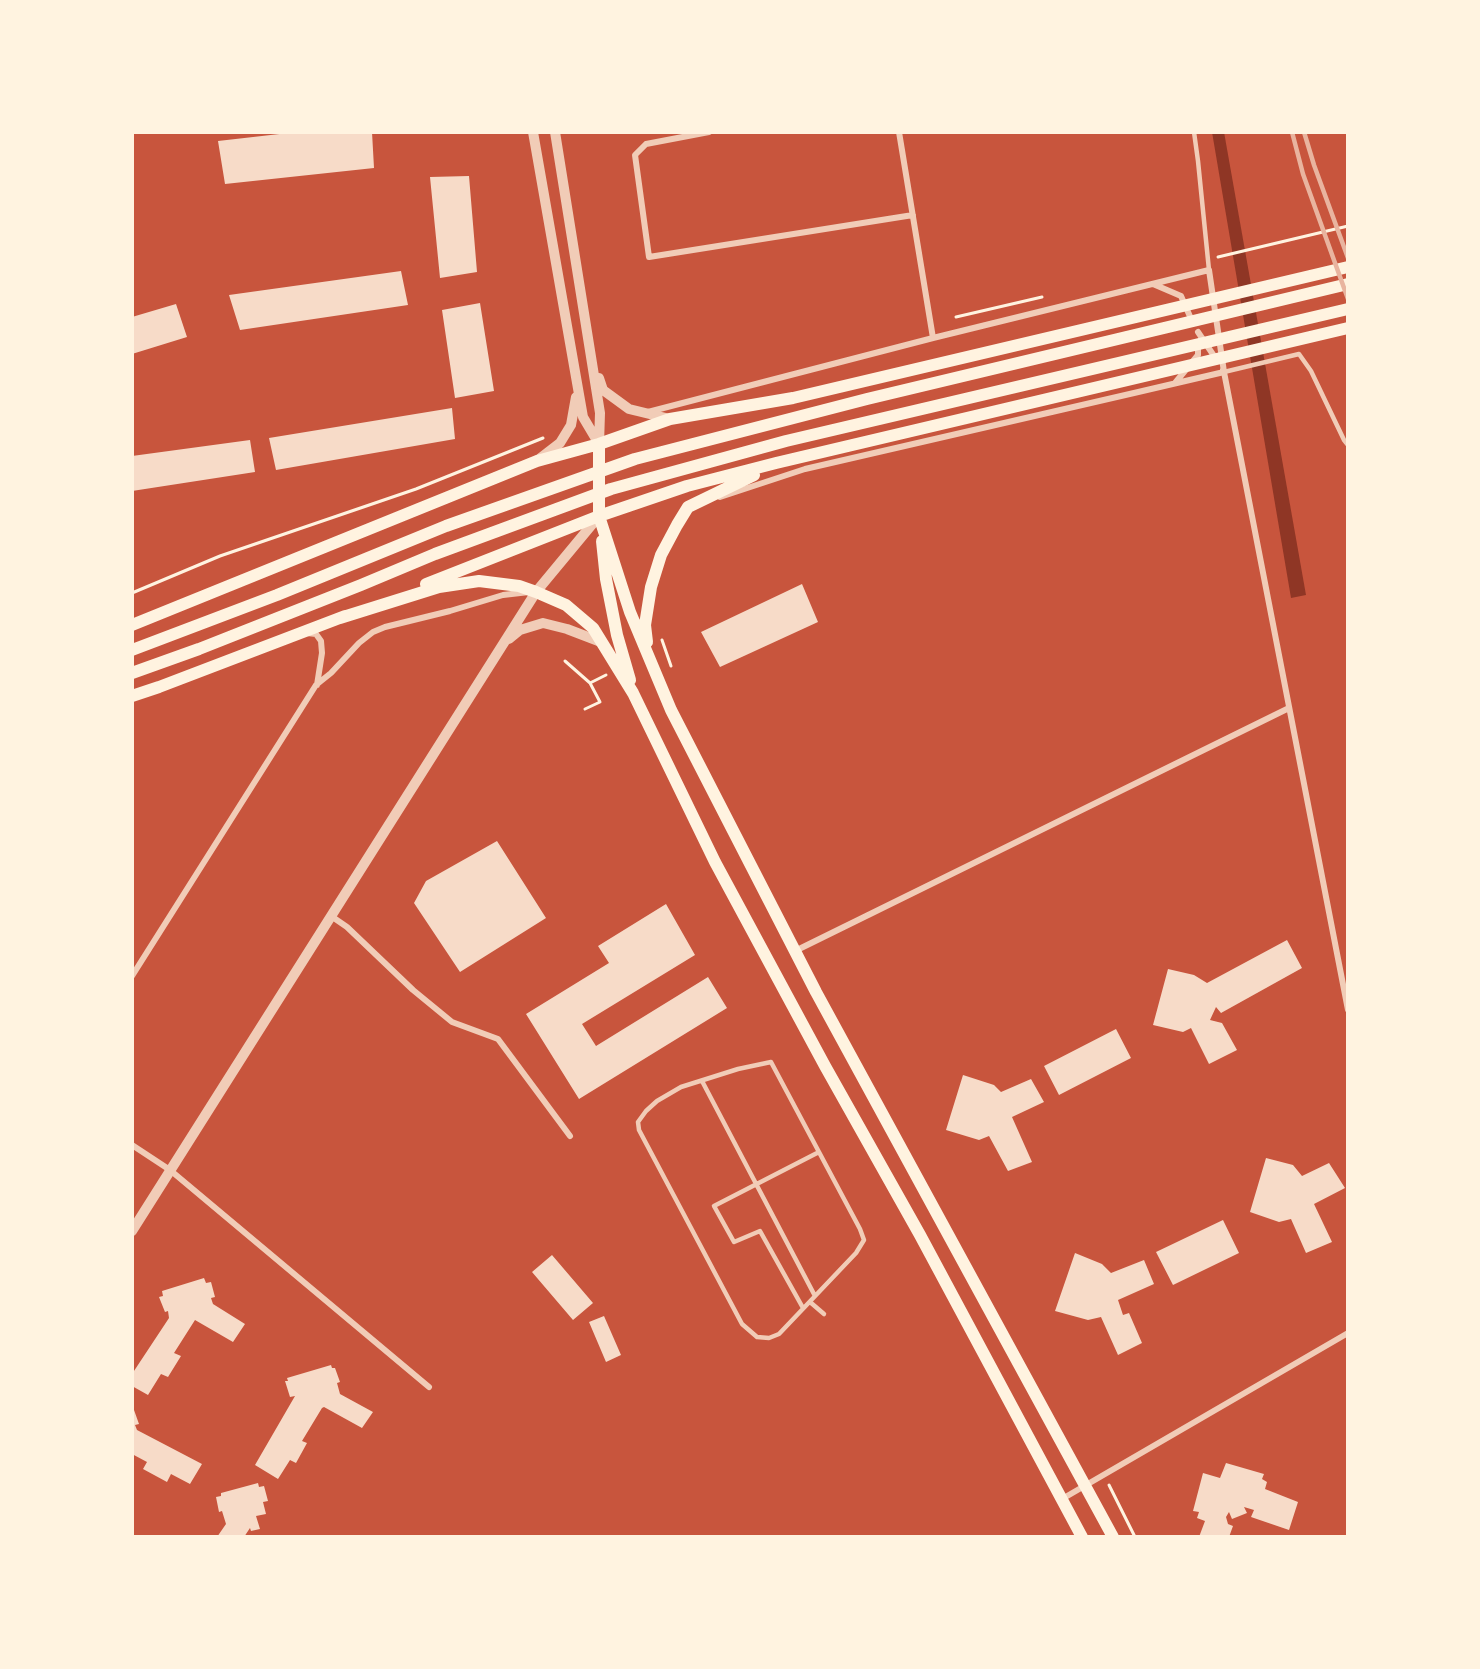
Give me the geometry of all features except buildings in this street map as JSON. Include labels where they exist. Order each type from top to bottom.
[{"type":"main road","points":[[132,625],[537,461],[599,444],[670,419],[794,398],[1348,267]]},
{"type":"main road","points":[[132,650],[223,616],[446,526],[635,459],[867,399],[1348,284]]},
{"type":"main road","points":[[132,673],[199,649],[435,554],[611,489],[786,441],[1348,309]]},
{"type":"main road","points":[[132,696],[302,633],[599,516],[687,486],[1348,328]]},
{"type":"main road","points":[[599,444],[599,516],[606,579],[617,635],[633,693]]},
{"type":"main road","points":[[648,655],[645,625],[651,587],[661,555],[688,507],[776,463]]},
{"type":"main road","points":[[599,516],[630,612],[671,710],[844,1044],[1113,1537]]},
{"type":"main road","points":[[340,618],[439,587],[479,581],[519,586],[536,592],[566,605],[593,628],[633,693],[715,861],[1082,1537]]},
{"type":"street","points":[[533,132],[583,417],[599,444]]},
{"type":"street","points":[[555,132],[600,412],[599,444]]},
{"type":"street","points":[[709,132],[646,144],[635,155],[649,257],[913,215]]},
{"type":"street","points":[[900,132],[933,338]]},
{"type":"street","points":[[645,413],[933,338],[1209,270],[1224,372],[1348,1010]]},
{"type":"street","points":[[1152,285],[1181,296],[1197,332],[1224,372]]},
{"type":"street","points":[[1174,384],[1198,355],[1197,332]]},
{"type":"street","points":[[590,350],[603,390],[630,409],[670,419]]},
{"type":"street","points":[[688,507],[805,469],[1224,372]]},
{"type":"street","points":[[537,461],[560,443],[572,424],[577,387]]},
{"type":"street","points":[[132,1231],[536,592],[599,516]]},
{"type":"street","points":[[132,976],[316,685],[331,673],[359,643],[373,632],[450,612],[502,595],[536,592]]},
{"type":"street","points":[[502,645],[520,630],[543,623],[601,642]]},
{"type":"street","points":[[302,633],[316,634],[321,641],[322,652],[316,685]]},
{"type":"street","points":[[795,951],[1289,708]]},
{"type":"street","points":[[331,916],[347,927],[413,990],[452,1022],[498,1039],[570,1136]]},
{"type":"street","points":[[132,1145],[170,1170],[429,1387]]},
{"type":"street","points":[[1062,1499],[1348,1333]]},
{"type":"lane","points":[[1194,132],[1209,270]]},
{"type":"lane","points":[[1224,372],[1299,354],[1311,371],[1348,445]]},
{"type":"lane","points":[[771,1062],[864,1239],[856,1253],[810,1302],[779,1334],[769,1338],[757,1337],[742,1324],[639,1130],[638,1122],[646,1110],[657,1101],[681,1087],[702,1081],[738,1069],[771,1062]]},
{"type":"lane","points":[[702,1081],[815,1296]]},
{"type":"lane","points":[[803,1308],[760,1231],[734,1242],[714,1206],[819,1152]]},
{"type":"lane","points":[[810,1302],[824,1314]]},
{"type":"path","points":[[132,592],[220,556],[416,489],[572,424]]},
{"type":"path","points":[[664,648],[671,666]]},
{"type":"path","points":[[565,661],[590,682],[600,702],[585,709]]},
{"type":"path","points":[[1104,1475],[1135,1537]]},
{"type":"shaded area","points":[[1212,132],[1224,132],[1306,595],[1291,598]]},
{"type":"railway","points":[[1292,132],[1303,174],[1348,299]]},
{"type":"railway","points":[[1304,132],[1348,258]]}]
